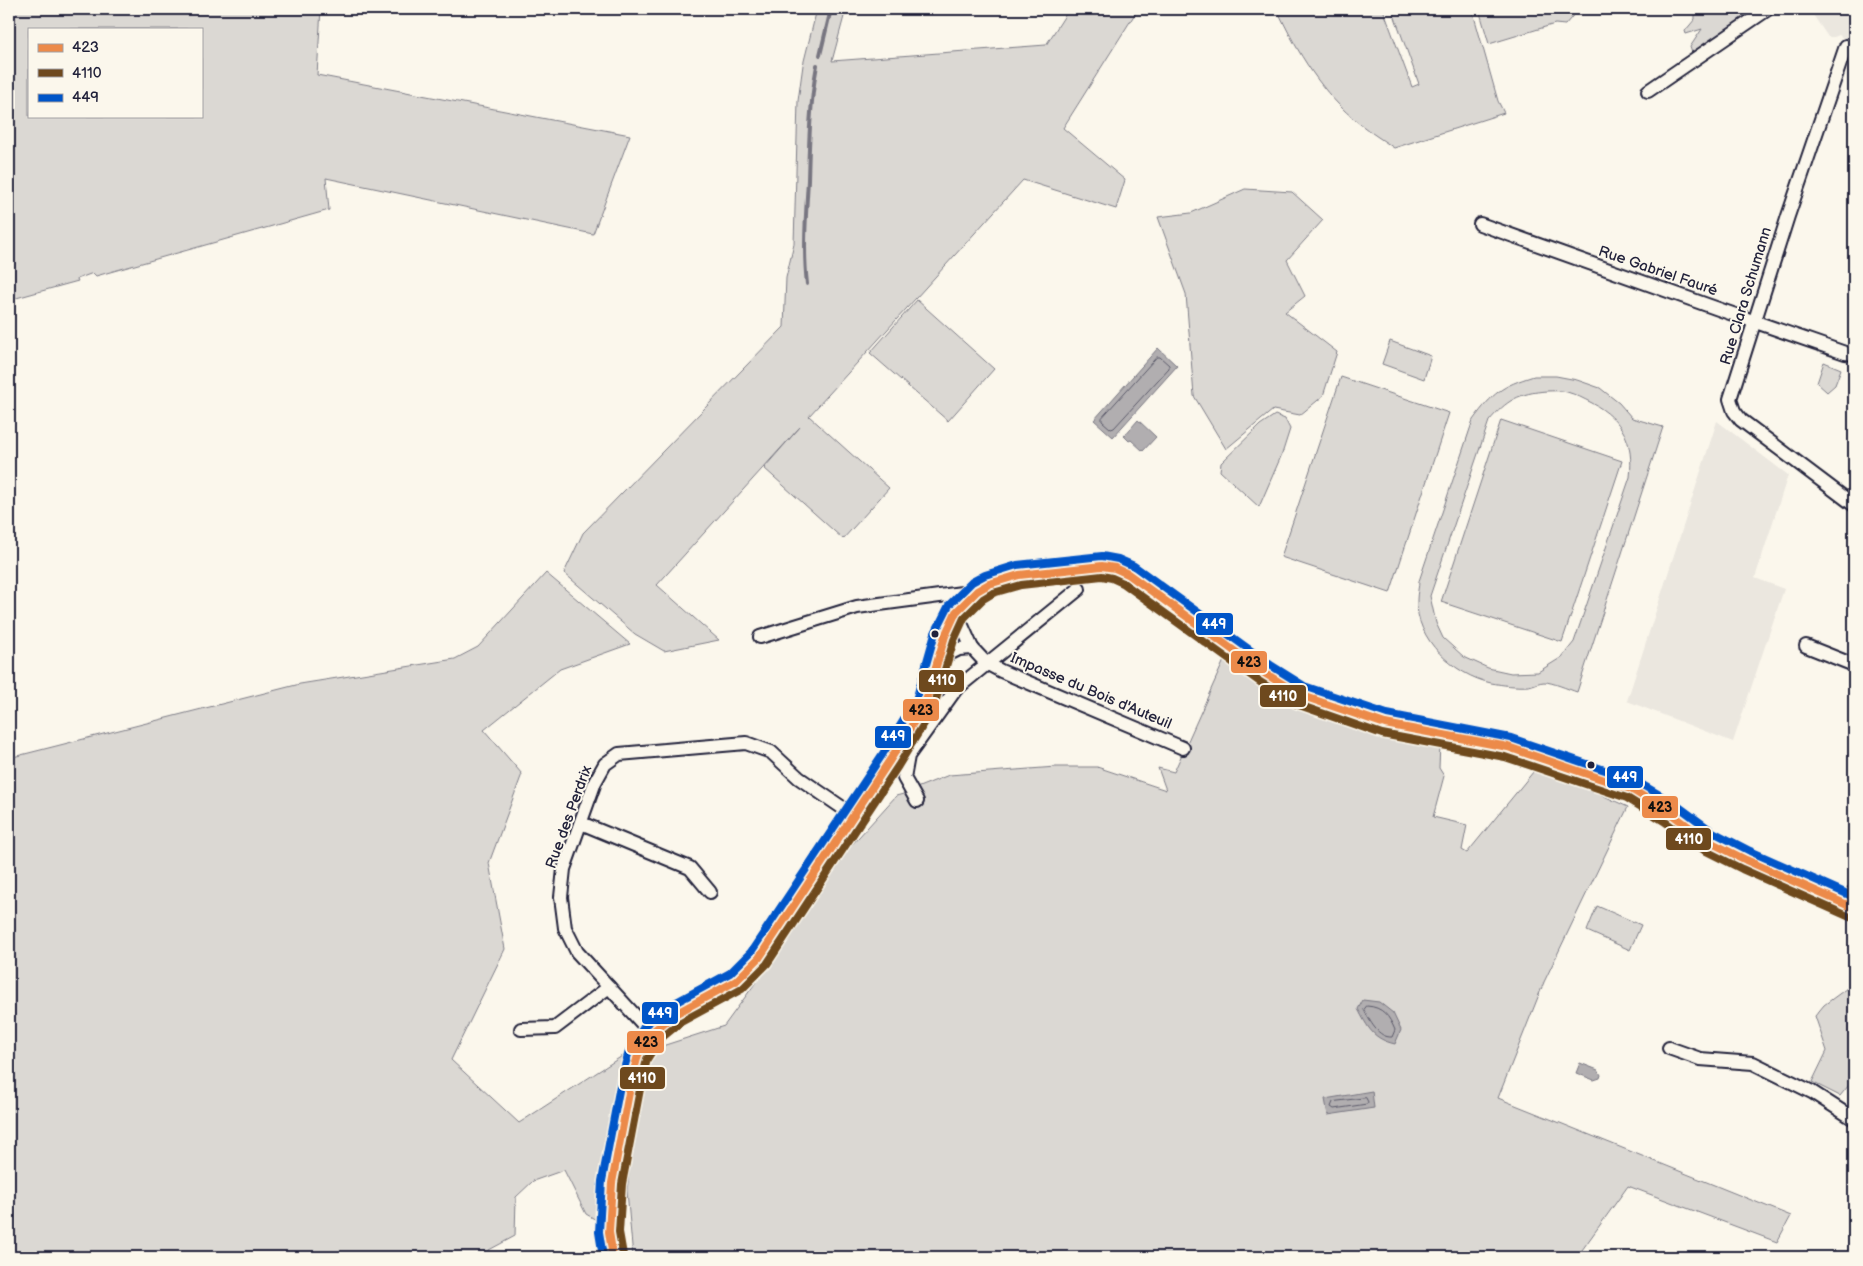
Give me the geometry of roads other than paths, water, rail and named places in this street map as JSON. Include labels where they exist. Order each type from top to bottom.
[{"type":"street","points":[[1648,90],[1768,9]]},
{"type":"street","name":"Rue Clara Schumann","points":[[1846,46],[1790,211],[1730,399],[1734,411],[1741,420],[1854,505]]},
{"type":"street","name":"Rue Gabriel Fauré","points":[[1480,224],[1754,322],[1854,354]]},
{"type":"street","points":[[613,1257],[609,1232],[612,1183],[638,1055],[651,1033],[675,1014],[736,981],[760,958],[925,704],[945,636],[956,612],[977,591],[989,584],[1019,575],[1102,566],[1115,568],[1128,574],[1266,674],[1300,695],[1385,724],[1508,747],[1631,789],[1670,813],[1708,841],[1746,860],[1851,907],[1854,891]]},
{"type":"street","points":[[917,801],[904,778],[908,756],[956,689],[986,662],[1079,589]]},
{"type":"street","points":[[760,637],[857,607],[977,591]]},
{"type":"street","points":[[939,659],[959,649],[972,648],[956,612]]},
{"type":"street","points":[[1806,646],[1854,665]]},
{"type":"street","name":"Impasse du Bois d'Auteuil","points":[[972,648],[986,662],[1001,671],[1183,748]]},
{"type":"street","name":"Rue des Perdrix","points":[[651,1033],[577,952],[565,928],[561,897],[564,869],[596,782],[605,764],[619,754],[746,743],[771,752],[799,778],[853,815]]},
{"type":"street","points":[[581,823],[690,868],[710,892]]},
{"type":"street","points":[[521,1029],[555,1028],[609,987]]},
{"type":"street","points":[[1669,1048],[1700,1059],[1753,1063],[1812,1092],[1854,1118]]},
{"type":"water","points":[[1158,348],[1177,366],[1113,437],[1094,420]]},
{"type":"water","points":[[1138,420],[1156,437],[1143,451],[1124,436]]},
{"type":"water","points":[[1363,1000],[1379,1002],[1393,1013],[1401,1030],[1395,1044],[1376,1036],[1368,1027],[1358,1009]]},
{"type":"water","points":[[1580,1063],[1598,1070],[1601,1075],[1600,1078],[1594,1080],[1576,1073]]},
{"type":"water","points":[[1372,1091],[1374,1108],[1328,1115],[1325,1099]]},
{"type":"waterway","points":[[820,55],[831,9]]},
{"type":"waterway","points":[[807,284],[805,245],[809,137],[817,65]]}]
